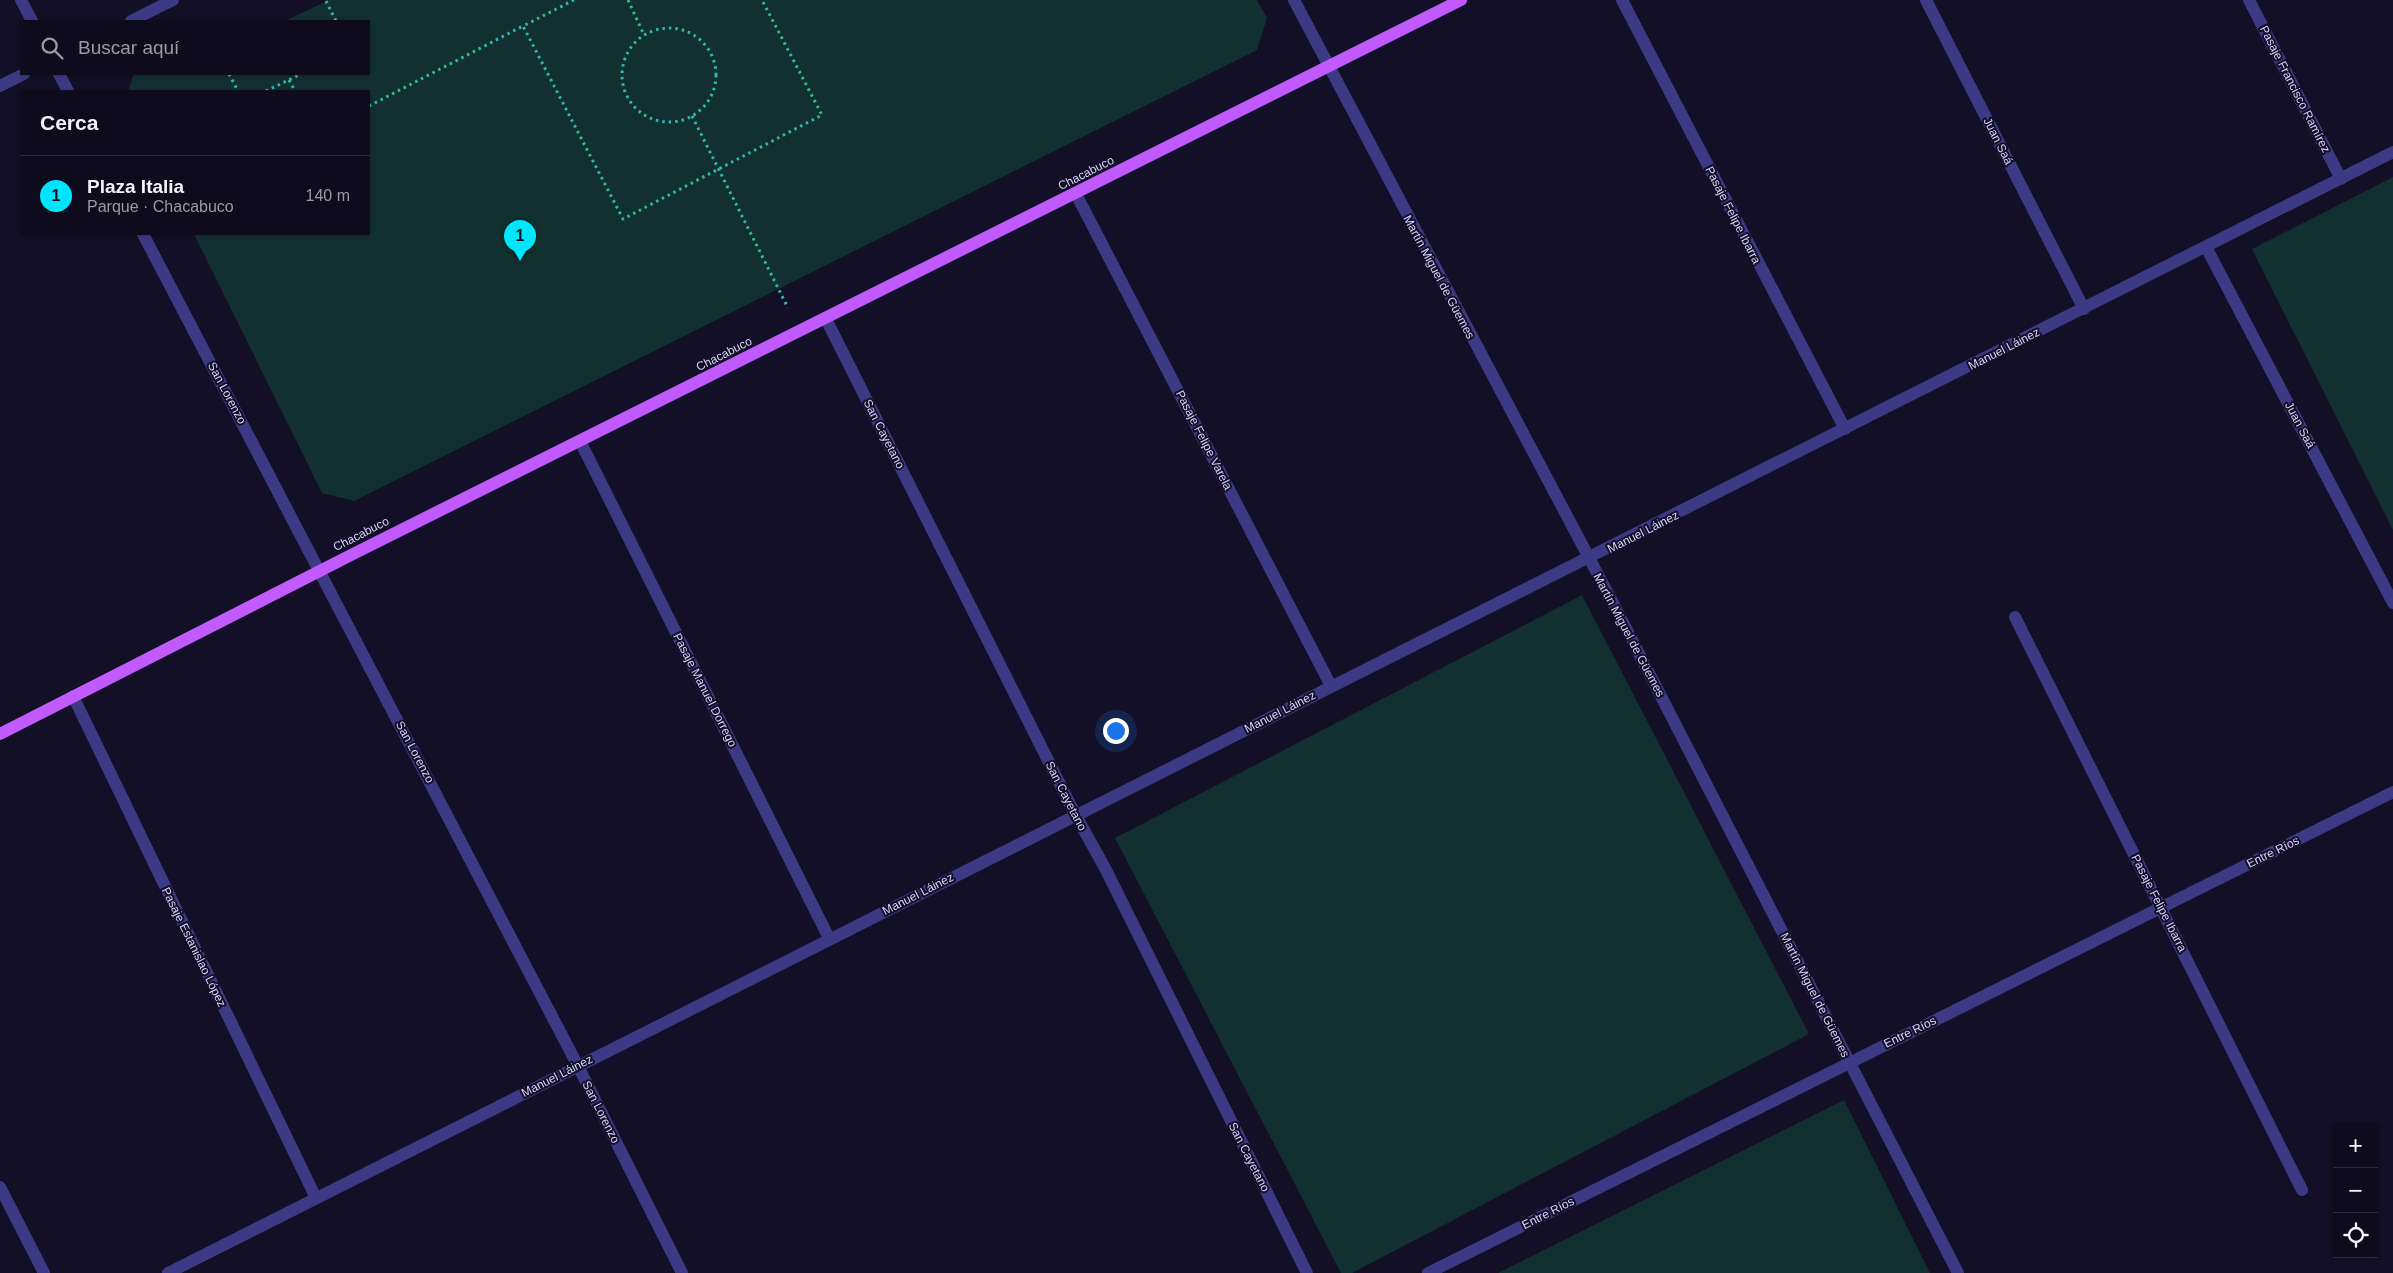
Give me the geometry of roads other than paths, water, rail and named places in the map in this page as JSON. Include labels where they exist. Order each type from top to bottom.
[{"type":"main road","name":"Chacabuco","points":[[0,734],[320,571],[1460,0]]},
{"type":"street","points":[[21,0],[31,20]]},
{"type":"street","points":[[133,20],[173,0]]},
{"type":"street","name":"Martín Miguel de Güemes","points":[[1294,0],[1588,559],[1619,614],[1958,1273]]},
{"type":"street","name":"Pasaje Felipe Ibarra","points":[[1622,0],[1845,430]]},
{"type":"street","name":"Juan Saá","points":[[1926,0],[2084,309]]},
{"type":"street","name":"Pasaje Francisco Ramírez","points":[[2249,0],[2341,178]]},
{"type":"street","points":[[0,86],[22,75]]},
{"type":"street","points":[[60,75],[67,90]]},
{"type":"street","name":"Manuel Láinez","points":[[168,1273],[1075,814],[1845,430],[2393,152]]},
{"type":"street","name":"Pasaje Felipe Varela","points":[[1076,194],[1331,686]]},
{"type":"street","name":"San Lorenzo","points":[[144,235],[578,1066],[682,1273]]},
{"type":"street","name":"Juan Saá","points":[[2206,247],[2393,603]]},
{"type":"street","name":"San Cayetano","points":[[826,319],[1075,814],[1105,868],[1307,1273]]},
{"type":"street","name":"Pasaje Manuel Dorrego","points":[[580,441],[829,938]]},
{"type":"street","name":"Pasaje Felipe Ibarra","points":[[2015,616],[2302,1190]]},
{"type":"street","name":"Pasaje Estanislao López","points":[[73,696],[316,1198]]},
{"type":"street","name":"Entre Ríos","points":[[1428,1273],[2393,792]]},
{"type":"street","points":[[0,1187],[44,1273]]},
{"type":"place","name":"Plaza Italia","points":[[520,261]]}]
